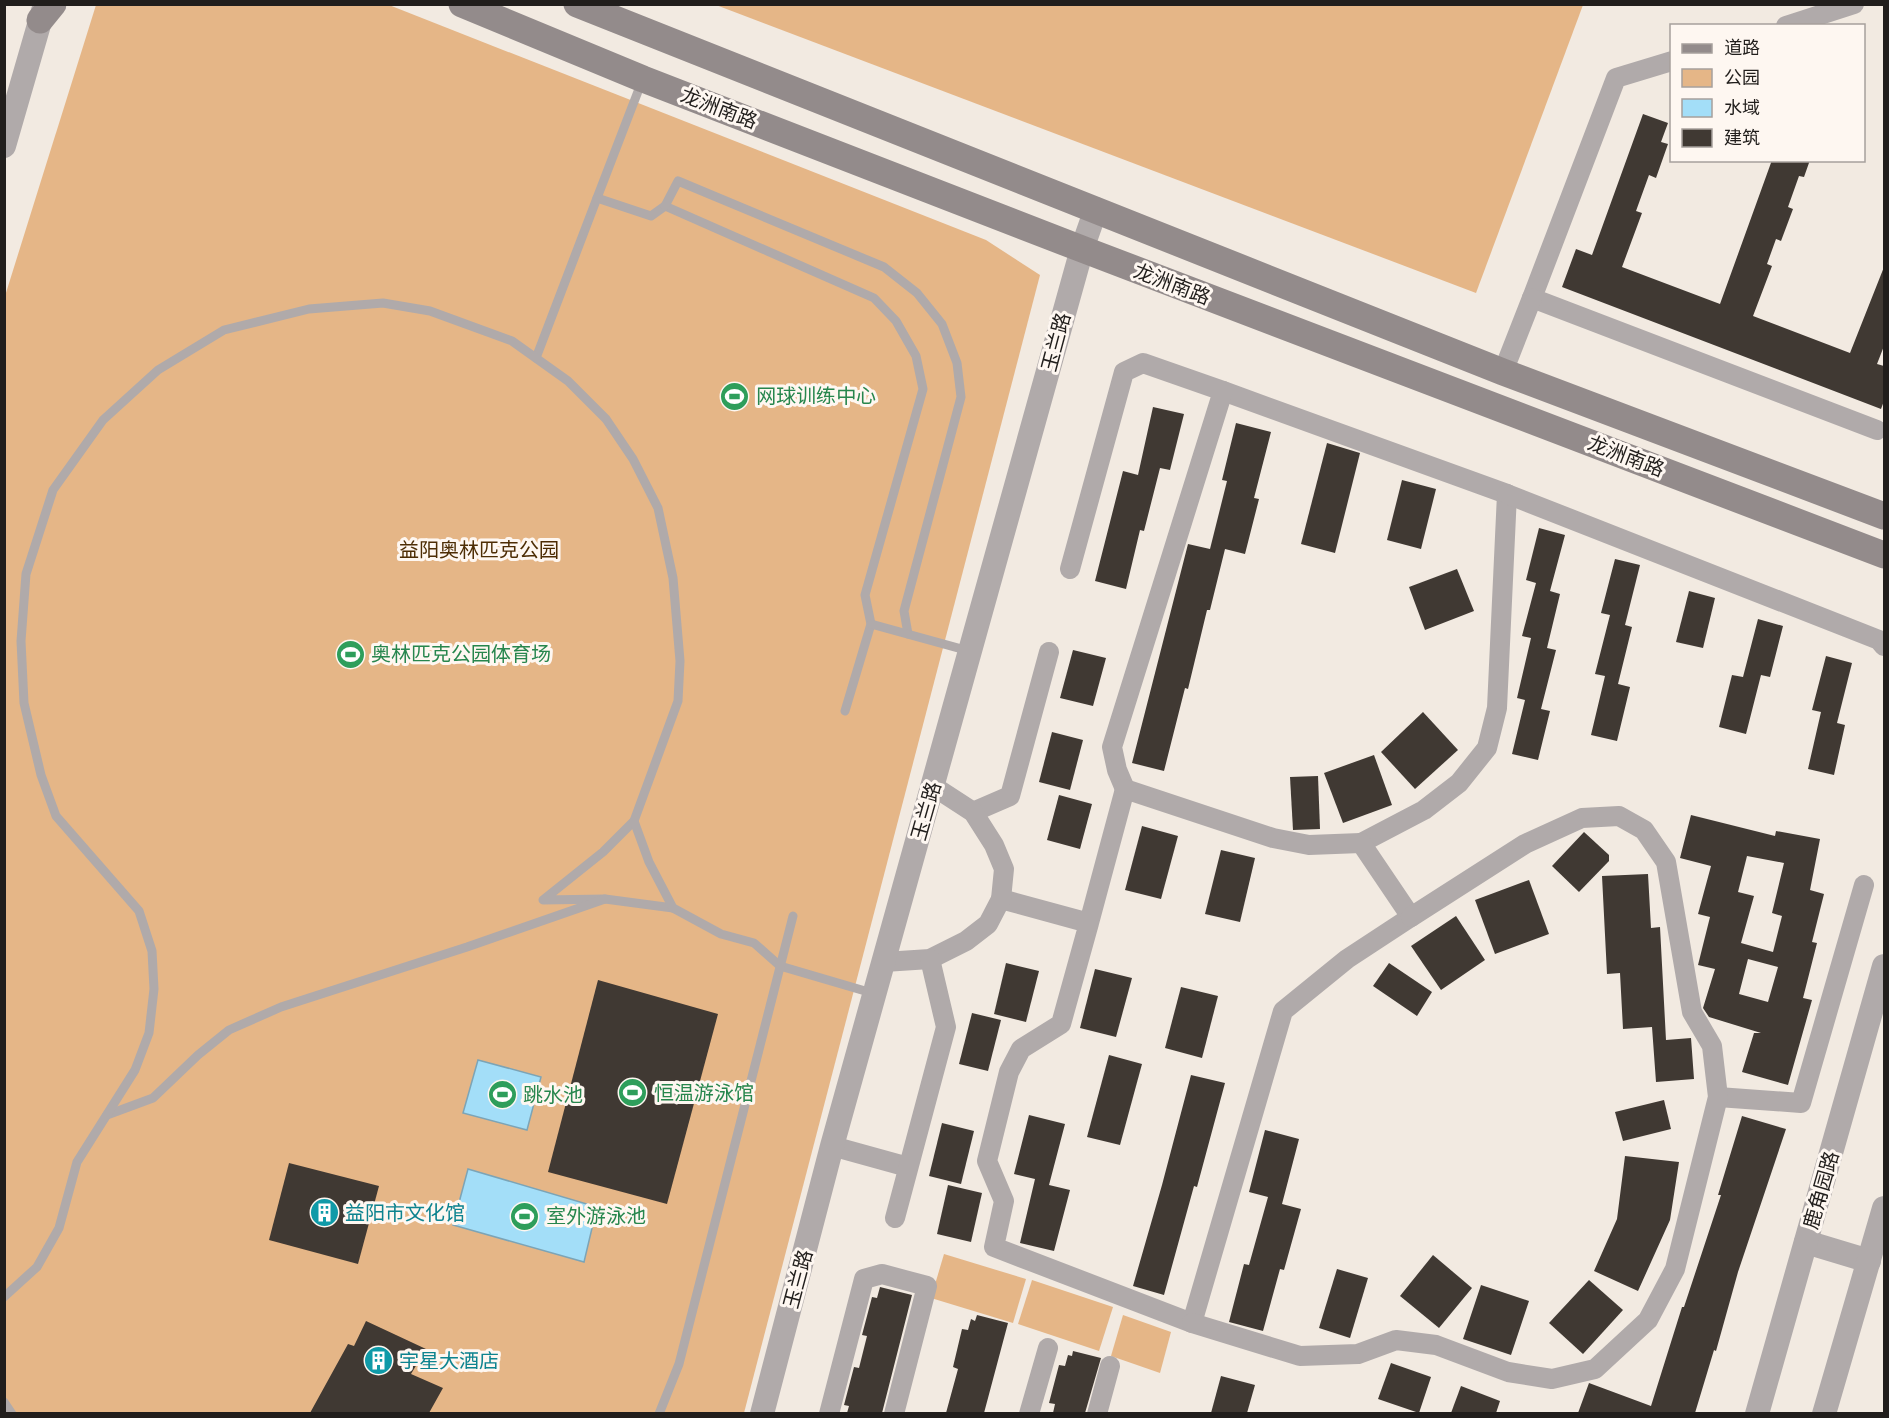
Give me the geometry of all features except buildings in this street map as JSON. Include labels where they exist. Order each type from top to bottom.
[{"type":"main road","name":"龙洲南路","points":[[462,4],[644,79],[1082,249],[1883,555]]},
{"type":"main road","name":"龙洲南路","points":[[577,4],[1503,372],[1884,516]]},
{"type":"street","points":[[1792,24],[1854,4]]},
{"type":"street","points":[[4,146],[46,10]]},
{"type":"street","points":[[1503,372],[1616,78],[1670,61]]},
{"type":"street","name":"玉兰路","points":[[762,1413],[832,1146],[1082,249],[1096,209]]},
{"type":"street","points":[[1532,298],[1877,430]]},
{"type":"street","points":[[1070,569],[1124,372],[1143,363],[1507,494],[1879,640],[1884,646]]},
{"type":"street","points":[[1192,1323],[1283,1011],[1347,958],[1525,844],[1582,818],[1619,816],[1644,830],[1666,862],[1692,1012],[1712,1046],[1718,1097],[1675,1269],[1648,1320],[1595,1369],[1552,1380],[1508,1372],[1436,1345],[1396,1340],[1358,1354],[1300,1356],[1192,1323],[993,1247],[1004,1201],[987,1161],[1009,1072],[1021,1049],[1061,1024],[1125,789],[1117,770],[1112,747],[1222,391]]},
{"type":"street","points":[[1125,789],[1273,838],[1309,845],[1361,843],[1424,810],[1459,783],[1487,748],[1497,708],[1507,494]]},
{"type":"street","points":[[973,812],[1010,796],[1049,652]]},
{"type":"street","points":[[884,962],[930,959],[966,941],[988,924],[1001,899],[1004,868],[994,845],[973,812],[933,786]]},
{"type":"street","points":[[1361,843],[1411,917]]},
{"type":"street","points":[[1718,1097],[1801,1103],[1864,885]]},
{"type":"street","points":[[1001,899],[1089,923]]},
{"type":"street","points":[[895,1218],[946,1027],[930,959]]},
{"type":"street","name":"鹿角园路","points":[[1757,1413],[1884,966]]},
{"type":"street","points":[[832,1146],[908,1167]]},
{"type":"street","points":[[1824,1413],[1884,1208]]},
{"type":"street","points":[[1806,1242],[1869,1261]]},
{"type":"street","points":[[829,1413],[864,1279],[882,1274],[927,1286],[894,1413]]},
{"type":"street","points":[[1029,1413],[1048,1348]]},
{"type":"street","points":[[1097,1413],[1110,1366]]},
{"type":"lane","points":[[536,358],[644,79]]},
{"type":"lane","points":[[597,198],[651,216],[664,206],[678,181],[884,267],[917,293],[942,324],[957,363],[961,398],[904,611],[908,634]]},
{"type":"lane","points":[[664,206],[874,298],[896,321],[916,356],[923,389],[865,595],[871,624],[845,711]]},
{"type":"lane","points":[[4,1298],[37,1267],[59,1228],[77,1162],[135,1070],[149,1033],[154,989],[152,951],[139,911],[56,816],[41,775],[24,703],[21,641],[26,574],[53,490],[103,420],[158,370],[224,330],[309,309],[383,303],[430,311],[512,341],[568,381],[606,419],[633,459],[658,508],[673,578],[680,661],[678,701],[634,821],[603,852],[543,900],[605,899],[673,908],[721,934],[754,943],[780,966],[875,994]]},
{"type":"lane","points":[[871,624],[971,652]]},
{"type":"lane","points":[[634,821],[649,862],[673,908]]},
{"type":"lane","points":[[107,1115],[153,1098],[198,1055],[229,1030],[281,1007],[467,947],[533,922],[605,899]]},
{"type":"lane","points":[[659,1413],[679,1364],[793,916]]},
{"type":"lane","points":[[4,1402],[12,1413]]},
{"type":"green space","name":"益阳奥林匹克公园","points":[[96,5],[389,5],[986,240],[1040,275],[744,1413],[5,1414],[5,296]]},
{"type":"green space","points":[[716,5],[1583,5],[1476,293]]},
{"type":"green space","points":[[944,1254],[1026,1279],[1013,1323],[931,1298]]},
{"type":"green space","points":[[1032,1280],[1113,1307],[1099,1351],[1018,1324]]},
{"type":"green space","points":[[1123,1315],[1171,1332],[1160,1373],[1111,1356]]},
{"type":"water","name":"跳水池","points":[[478,1060],[541,1077],[527,1130],[463,1113]]},
{"type":"water","name":"室外游泳池","points":[[468,1169],[597,1207],[584,1262],[453,1225]]},
{"type":"place","name":"网球训练中心","points":[[735,396]]},
{"type":"place","name":"奥林匹克公园体育场","points":[[350,654]]},
{"type":"place","name":"恒温游泳馆","points":[[633,1093]]},
{"type":"place","name":"跳水池","points":[[502,1095]]},
{"type":"place","name":"益阳市文化馆","points":[[324,1213]]},
{"type":"place","name":"室外游泳池","points":[[525,1216]]},
{"type":"place","name":"宇星大酒店","points":[[378,1361]]}]
